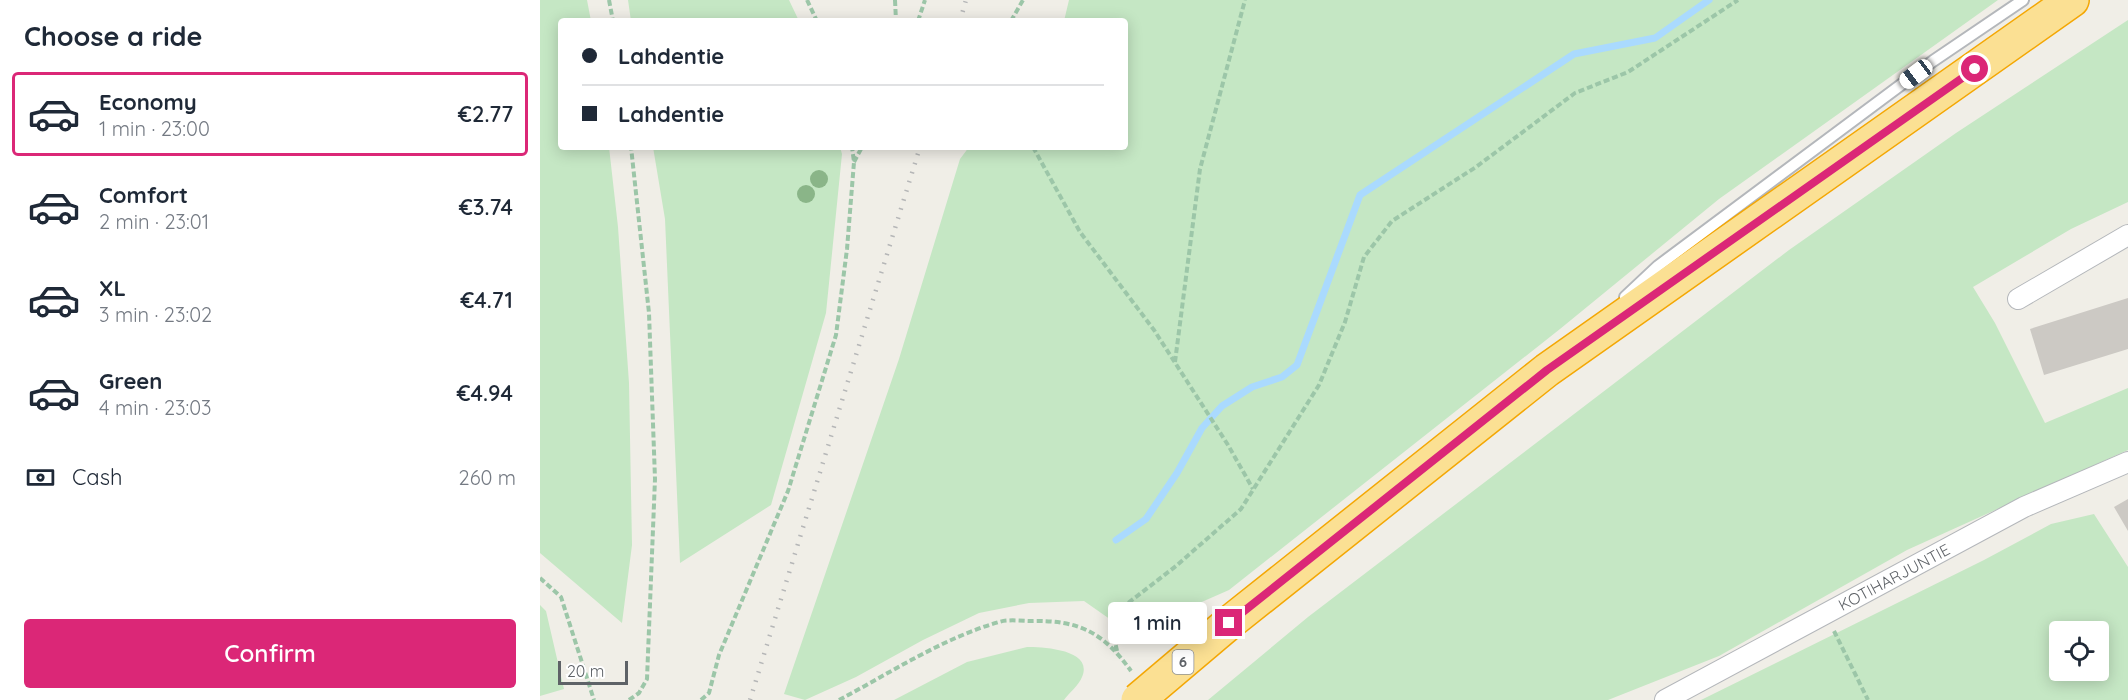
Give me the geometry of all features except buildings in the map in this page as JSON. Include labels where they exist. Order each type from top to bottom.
[{"type":"highway","name":"6","points":[[1138,700],[1229,623],[1547,370],[2072,0]]},
{"type":"street","points":[[2018,299],[2128,235]]},
{"type":"street","name":"KOTIHARJUNTIE","points":[[1665,700],[2024,507],[2128,462]]},
{"type":"lane","points":[[1615,306],[1658,266],[1933,61],[2023,0]]},
{"type":"lane","points":[[1547,370],[1607,314]]},
{"type":"path","points":[[609,0],[612,18]]},
{"type":"path","points":[[807,0],[816,18]]},
{"type":"path","points":[[895,0],[896,18]]},
{"type":"path","points":[[919,18],[925,0]]},
{"type":"path","points":[[1013,18],[1023,0]]},
{"type":"path","points":[[1174,362],[1200,169],[1245,0]]},
{"type":"path","points":[[839,700],[951,641],[1001,621],[1051,621],[1084,627],[1117,651],[1113,632],[1119,610],[1176,566],[1241,509],[1319,385],[1345,322],[1364,256],[1392,221],[1476,167],[1575,93],[1628,72],[1738,0]]},
{"type":"path","points":[[629,700],[639,693],[647,680],[655,479],[650,313],[631,150]]},
{"type":"path","points":[[701,700],[709,693],[719,655],[788,491],[836,335],[847,249],[854,162],[852,150]]},
{"type":"path","points":[[854,162],[860,150]]},
{"type":"path","points":[[1034,150],[1080,232],[1154,330],[1253,489]]},
{"type":"path","points":[[540,578],[561,597],[594,700]]},
{"type":"path","points":[[1825,614],[1868,700]]},
{"type":"green space","points":[[540,0],[587,0],[590,18],[558,18],[558,150],[609,150],[618,227],[629,383],[632,545],[622,623],[540,553]]},
{"type":"green space","points":[[628,0],[789,0],[798,18],[631,18]]},
{"type":"green space","points":[[1069,0],[1998,0],[1719,199],[1560,329],[1229,590],[1138,630],[1124,629],[1084,601],[1029,603],[979,613],[923,640],[856,677],[805,700],[784,694],[899,359],[960,159],[967,150],[1128,150],[1128,18],[1065,18]]},
{"type":"green space","points":[[2128,20],[2128,202],[2071,229],[1973,287],[1995,323],[2045,423],[2128,388],[2128,450],[1907,550],[1719,656],[1608,700],[1208,700],[1308,617],[1789,250],[1956,133]]},
{"type":"green space","points":[[654,150],[841,150],[826,313],[771,505],[680,563],[665,219]]},
{"type":"green space","points":[[2094,514],[2128,567],[2128,700],[1701,700],[1984,560],[2051,524]]},
{"type":"green space","points":[[540,605],[546,611],[564,689],[540,696]]},
{"type":"green space","points":[[1027,647],[1054,649],[1074,655],[1081,660],[1084,668],[1082,677],[1064,700],[894,700],[967,662]]},
{"type":"waterway","points":[[1116,540],[1146,519],[1177,473],[1202,428],[1222,406],[1252,387],[1282,377],[1297,365],[1360,195],[1574,54],[1655,38],[1709,0]]},
{"type":"railway","points":[[961,18],[966,0]]},
{"type":"railway","points":[[750,700],[919,150]]},
{"type":"route","points":[[1229,623],[1547,370],[1975,69]]}]
